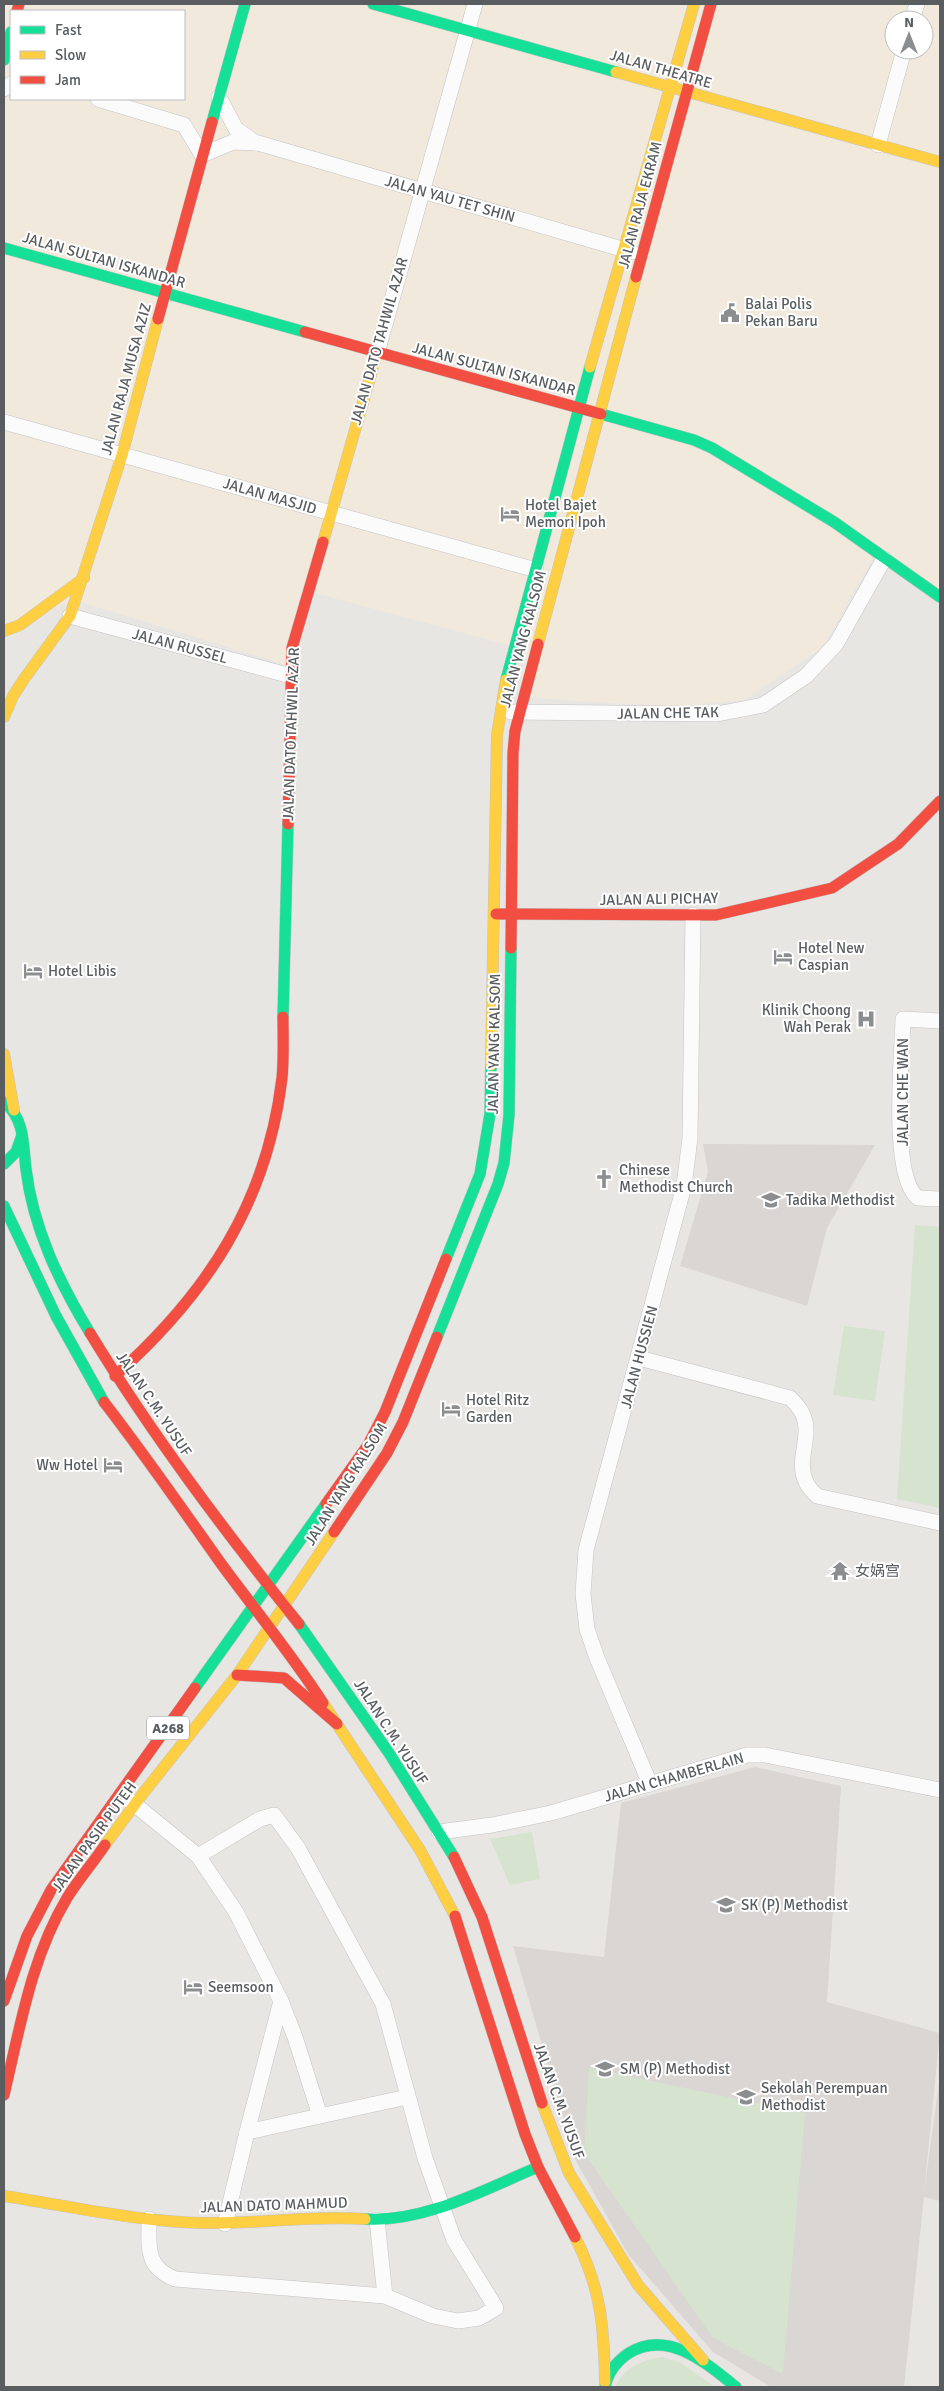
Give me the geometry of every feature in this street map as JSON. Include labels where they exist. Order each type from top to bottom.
[{"type":"main road","name":"JALAN RAJA MUSA AZIZ","points":[[70,616],[84,578],[122,455],[202,155],[245,4]]},
{"type":"main road","name":"JALAN THEATRE","points":[[373,4],[940,162]]},
{"type":"main road","name":"JALAN RAJA EKRAM","points":[[580,408],[623,249],[694,4]]},
{"type":"main road","name":"JALAN RAJA EKRAM","points":[[600,414],[711,4]]},
{"type":"main road","points":[[4,56],[10,35]]},
{"type":"main road","name":"JALAN SULTAN ISKANDAR","points":[[4,248],[377,353],[676,434],[712,448],[834,522],[940,597]]},
{"type":"main road","name":"JALAN DATO TAHWIL AZAR","points":[[115,1376],[173,1319],[203,1285],[227,1247],[245,1210],[271,1141],[282,1077],[292,648],[297,624],[377,353]]},
{"type":"main road","name":"JALAN YANG KALSOM","points":[[268,1585],[368,1445],[385,1412],[454,1244],[480,1174],[488,1132],[497,735],[500,712],[504,689],[580,408]]},
{"type":"main road","name":"JALAN YANG KALSOM","points":[[270,1627],[362,1492],[398,1431],[498,1184],[507,1140],[509,1115],[513,753],[519,712],[600,414]]},
{"type":"main road","points":[[4,631],[20,625],[84,578]]},
{"type":"main road","points":[[4,717],[13,696],[24,679],[70,616]]},
{"type":"main road","name":"JALAN ALI PICHAY","points":[[494,914],[693,916],[738,911],[832,888],[898,844],[940,801]]},
{"type":"main road","points":[[4,1054],[14,1110]]},
{"type":"main road","points":[[4,1102],[14,1110]]},
{"type":"main road","name":"JALAN C.M. YUSUF","points":[[14,1110],[21,1125],[29,1192],[39,1232],[76,1310],[115,1376],[188,1480],[285,1605],[374,1731],[439,1832],[458,1865],[482,1916],[537,2088],[553,2135],[569,2173],[638,2285],[706,2363]]},
{"type":"main road","points":[[4,1164],[11,1159],[19,1148],[22,1135]]},
{"type":"main road","points":[[4,1206],[56,1316],[101,1398],[270,1627],[337,1724],[420,1850],[450,1905],[462,1930],[524,2134],[538,2167],[589,2266],[602,2316],[605,2385]]},
{"type":"main road","points":[[268,1585],[270,1627]]},
{"type":"main road","name":"JALAN PASIR PUTEH","points":[[4,2001],[27,1936],[51,1890],[268,1585]]},
{"type":"main road","name":"JALAN PASIR PUTEH","points":[[4,2095],[31,1982],[45,1943],[67,1898],[135,1804],[237,1675],[270,1627]]},
{"type":"main road","points":[[237,1675],[284,1678],[337,1724]]},
{"type":"main road","name":"JALAN DATO MAHMUD","points":[[4,2196],[149,2219],[225,2224],[334,2217],[377,2220],[402,2217],[442,2206],[538,2167]]},
{"type":"main road","points":[[605,2385],[613,2366],[628,2353],[642,2346],[676,2346],[706,2363],[736,2387]]},
{"type":"street","name":"JALAN DATO TAHWIL AZAR","points":[[377,353],[475,4]]},
{"type":"street","points":[[878,145],[901,60]]},
{"type":"street","name":"JALAN YAU TET SHIN","points":[[219,97],[236,129],[258,144]]},
{"type":"street","points":[[102,100],[184,125],[202,155]]},
{"type":"street","name":"JALAN YAU TET SHIN","points":[[202,155],[233,142],[258,144],[642,255]]},
{"type":"street","name":"JALAN MASJID","points":[[4,422],[536,570]]},
{"type":"street","name":"JALAN CHE TAK","points":[[500,712],[717,714],[763,705],[806,676],[836,644],[884,559]]},
{"type":"street","name":"JALAN RUSSEL","points":[[70,616],[291,676]]},
{"type":"street","name":"JALAN HUSSIEN","points":[[650,1784],[597,1658],[587,1629],[583,1594],[586,1550],[672,1235],[685,1177],[690,1138],[693,916]]},
{"type":"street","name":"JALAN CHE WAN","points":[[940,1021],[903,1019],[900,1142],[906,1179],[911,1191],[918,1198],[940,1199]]},
{"type":"street","points":[[454,1244],[471,1251]]},
{"type":"street","points":[[639,1358],[790,1398],[801,1408],[806,1423],[803,1465],[806,1484],[817,1496],[940,1523]]},
{"type":"street","name":"JALAN CHAMBERLAIN","points":[[439,1832],[492,1825],[547,1814],[747,1755],[765,1754],[940,1790]]},
{"type":"street","points":[[120,1794],[135,1804],[198,1856],[236,1912],[281,2000],[320,2116]]},
{"type":"street","points":[[149,2219],[149,2250],[153,2263],[161,2273],[175,2279],[385,2296],[432,2316],[458,2321],[479,2318],[496,2308],[454,2240],[424,2158],[383,2004],[298,1848],[274,1815],[260,1819],[198,1856]]},
{"type":"street","points":[[225,2224],[281,2000]]},
{"type":"street","points":[[247,2132],[408,2097]]},
{"type":"street","points":[[377,2220],[385,2296]]},
{"type":"shaded area","points":[[4,4],[940,4],[940,590],[876,552],[822,648],[744,700],[673,707],[518,697],[527,650],[304,590],[287,665],[74,600],[4,629]]},
{"type":"shaded area","name":"Tadika Methodist","points":[[703,1144],[875,1145],[827,1228],[807,1306],[680,1266],[708,1172]]},
{"type":"shaded area","name":"Sekolah Perempuan Methodist","points":[[755,1767],[841,1786],[827,2002],[940,2033],[924,2192],[940,2076],[940,2201],[924,2197],[904,2387],[771,2387],[713,2352],[628,2254],[576,2161],[513,1946],[604,1957],[621,1803]]},
{"type":"green space","points":[[915,1225],[940,1227],[940,1508],[897,1499]]},
{"type":"green space","points":[[844,1326],[885,1331],[875,1401],[833,1395]]},
{"type":"green space","points":[[532,1832],[540,1879],[510,1885],[490,1839]]},
{"type":"green space","points":[[589,2068],[805,2113],[783,2374],[713,2338],[584,2153]]},
{"type":"green space","points":[[662,2357],[681,2363],[715,2387],[615,2387],[623,2374],[634,2366]]},
{"type":"traffic: fast","points":[[212,122],[245,4]]},
{"type":"traffic: fast","points":[[373,4],[616,72]]},
{"type":"traffic: fast","points":[[4,60],[10,36]]},
{"type":"traffic: fast","points":[[4,248],[305,332]]},
{"type":"traffic: fast","points":[[506,680],[590,367]]},
{"type":"traffic: fast","points":[[601,414],[694,440],[712,448],[834,522],[940,597]]},
{"type":"traffic: fast","points":[[283,1017],[288,824]]},
{"type":"traffic: fast","points":[[437,1337],[498,1184],[504,1163],[509,1115],[511,948]]},
{"type":"traffic: fast","points":[[446,1259],[480,1174],[490,1114],[491,1065]]},
{"type":"traffic: fast","points":[[4,1102],[16,1116],[22,1133],[29,1191],[41,1233],[58,1274],[90,1333]]},
{"type":"traffic: fast","points":[[4,1164],[16,1152],[22,1135]]},
{"type":"traffic: fast","points":[[4,1206],[56,1316],[104,1402]]},
{"type":"traffic: fast","points":[[195,1688],[326,1504]]},
{"type":"traffic: fast","points":[[299,1624],[389,1753],[454,1857]]},
{"type":"traffic: fast","points":[[365,2219],[387,2219],[432,2210],[454,2203],[538,2167]]},
{"type":"traffic: fast","points":[[605,2387],[611,2372],[625,2356],[644,2347],[658,2345],[686,2352],[712,2368],[736,2387]]},
{"type":"traffic: slow","points":[[590,367],[694,4]]},
{"type":"traffic: slow","points":[[616,72],[940,162]]},
{"type":"traffic: slow","points":[[538,644],[636,277]]},
{"type":"traffic: slow","points":[[4,717],[13,696],[24,679],[70,616],[122,455],[158,319]]},
{"type":"traffic: slow","points":[[323,542],[377,353]]},
{"type":"traffic: slow","points":[[4,631],[20,625],[84,578]]},
{"type":"traffic: slow","points":[[491,1065],[497,735],[506,680]]},
{"type":"traffic: slow","points":[[4,1054],[14,1110]]},
{"type":"traffic: slow","points":[[105,1845],[141,1796],[237,1675],[334,1532]]},
{"type":"traffic: slow","points":[[323,1703],[420,1850],[455,1916]]},
{"type":"traffic: slow","points":[[542,2103],[569,2173],[638,2285],[703,2360]]},
{"type":"traffic: slow","points":[[4,2196],[129,2217],[180,2222],[225,2223],[325,2218],[365,2219]]},
{"type":"traffic: slow","points":[[575,2237],[591,2273],[596,2291],[604,2343],[605,2382]]},
{"type":"traffic: jam","points":[[17,10],[19,4]]},
{"type":"traffic: jam","points":[[636,277],[711,4]]},
{"type":"traffic: jam","points":[[158,319],[212,122]]},
{"type":"traffic: jam","points":[[305,332],[601,414]]},
{"type":"traffic: jam","points":[[288,824],[292,648],[323,542]]},
{"type":"traffic: jam","points":[[511,948],[513,753],[515,731],[538,644]]},
{"type":"traffic: jam","points":[[496,914],[716,915],[832,888],[898,844],[940,801]]},
{"type":"traffic: jam","points":[[115,1376],[148,1345],[178,1312],[204,1279],[227,1243],[247,1206],[263,1166],[274,1123],[282,1078],[283,1017]]},
{"type":"traffic: jam","points":[[326,1504],[368,1445],[385,1412],[446,1259]]},
{"type":"traffic: jam","points":[[90,1333],[138,1408],[190,1482],[299,1624]]},
{"type":"traffic: jam","points":[[334,1532],[387,1453],[403,1422],[437,1337]]},
{"type":"traffic: jam","points":[[104,1402],[323,1703]]},
{"type":"traffic: jam","points":[[237,1675],[284,1678],[337,1724]]},
{"type":"traffic: jam","points":[[4,2001],[27,1936],[51,1890],[195,1688]]},
{"type":"traffic: jam","points":[[4,2095],[21,2019],[44,1945],[67,1898],[105,1845]]},
{"type":"traffic: jam","points":[[454,1857],[482,1917],[542,2103]]},
{"type":"traffic: jam","points":[[455,1916],[525,2134],[538,2167],[575,2237]]},
{"type":"place","name":"Balai Polis Pekan Baru","points":[[730,313]]},
{"type":"place","name":"Hotel Bajet Memori Ipoh","points":[[510,514]]},
{"type":"place","name":"Hotel New Caspian","points":[[783,957]]},
{"type":"place","name":"Hotel Libis","points":[[33,971]]},
{"type":"place","name":"Klinik Choong Wah Perak","points":[[866,1019]]},
{"type":"place","name":"Chinese Methodist Church","points":[[604,1179]]},
{"type":"place","name":"Tadika Methodist","points":[[771,1200]]},
{"type":"place","name":"Hotel Ritz Garden","points":[[451,1409]]},
{"type":"place","name":"Ww Hotel","points":[[113,1465]]},
{"type":"place","name":"女娲宫","points":[[840,1571]]},
{"type":"place","name":"SK (P) Methodist","points":[[726,1905]]},
{"type":"place","name":"Seemsoon","points":[[193,1987]]},
{"type":"place","name":"SM (P) Methodist","points":[[605,2069]]},
{"type":"place","name":"Sekolah Perempuan Methodist","points":[[746,2097]]}]
